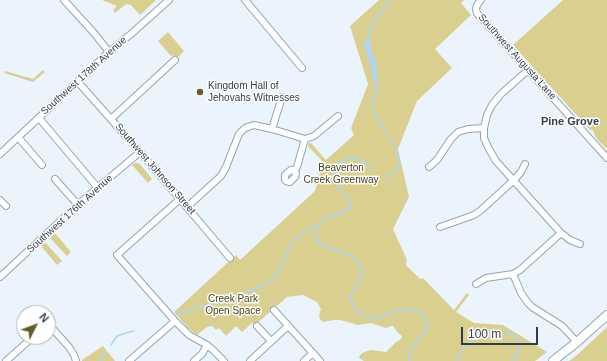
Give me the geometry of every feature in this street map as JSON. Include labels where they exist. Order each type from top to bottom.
[{"type":"main road","points":[[553,361],[607,315]]},
{"type":"street","points":[[64,0],[109,52]]},
{"type":"street","name":"Southwest 178th Avenue","points":[[0,154],[109,52],[169,0]]},
{"type":"street","points":[[245,0],[302,68]]},
{"type":"street","name":"Southwest Augusta Lane","points":[[481,0],[477,5],[477,13],[607,158]]},
{"type":"street","points":[[111,119],[175,60]]},
{"type":"street","points":[[528,70],[501,94],[492,105],[487,115],[484,128],[484,138],[496,161],[561,233],[570,240],[580,244]]},
{"type":"street","name":"Southwest Johnson Street","points":[[78,82],[230,258]]},
{"type":"street","points":[[272,129],[282,97]]},
{"type":"street","points":[[187,207],[221,176],[226,168],[240,134],[246,128],[254,126],[272,129],[305,139],[314,136],[338,116]]},
{"type":"street","points":[[38,118],[98,188]]},
{"type":"street","points":[[429,167],[437,160],[450,139],[458,132],[468,129],[484,128]]},
{"type":"street","points":[[18,137],[42,165]]},
{"type":"street","points":[[294,171],[297,167],[305,139]]},
{"type":"street","name":"Southwest 176th Avenue","points":[[0,277],[78,205],[140,152]]},
{"type":"street","points":[[440,227],[474,215],[514,180],[521,172],[525,164]]},
{"type":"street","points":[[55,179],[78,205]]},
{"type":"street","points":[[180,199],[117,255],[189,336],[207,345],[224,361]]},
{"type":"street","points":[[0,200],[6,206]]},
{"type":"street","points":[[476,284],[486,278],[513,274],[520,270],[561,233]]},
{"type":"street","points":[[513,274],[521,293],[528,303],[562,326],[577,342]]},
{"type":"street","points":[[274,310],[320,361]]},
{"type":"street","points":[[129,361],[175,321]]},
{"type":"street","points":[[257,326],[271,341]]},
{"type":"street","points":[[250,361],[288,326]]},
{"type":"street","points":[[56,333],[74,354],[76,361]]},
{"type":"street","points":[[6,361],[24,345]]},
{"type":"street","points":[[194,361],[202,354],[207,345]]},
{"type":"street","points":[[304,361],[313,353]]},
{"type":"green space","points":[[102,0],[156,0],[140,15],[131,5],[126,4],[115,13],[113,10],[117,6]]},
{"type":"green space","points":[[379,0],[464,0],[461,3],[471,15],[435,49],[452,68],[417,101],[398,149],[409,197],[393,229],[407,260],[406,265],[420,279],[423,278],[454,310],[467,293],[469,295],[456,312],[474,323],[503,325],[547,352],[535,361],[364,361],[359,358],[364,352],[371,350],[386,352],[401,339],[401,335],[393,326],[386,328],[371,323],[358,325],[340,320],[323,322],[320,319],[319,315],[321,309],[317,302],[303,295],[287,297],[255,325],[252,323],[242,332],[236,326],[226,336],[219,328],[216,330],[212,326],[207,327],[197,335],[188,328],[174,312],[236,255],[240,260],[315,191],[323,162],[308,146],[309,143],[311,143],[326,160],[354,135],[351,128],[368,84],[350,26]]},
{"type":"green space","points":[[563,0],[607,0],[607,149],[596,138],[593,131],[589,129],[513,45]]},
{"type":"green space","points":[[168,32],[184,51],[176,59],[172,55],[171,56],[158,41]]},
{"type":"green space","points":[[43,70],[45,72],[33,82],[4,73],[5,71],[33,79]]},
{"type":"green space","points":[[135,163],[140,164],[152,179],[148,183],[132,165]]},
{"type":"green space","points":[[55,233],[71,252],[67,256],[50,238]]},
{"type":"green space","points":[[45,242],[62,261],[57,265],[41,246]]},
{"type":"green space","points":[[607,327],[607,361],[569,361],[576,356]]},
{"type":"green space","points":[[103,346],[115,361],[82,361],[82,360]]},
{"type":"water","points":[[365,39],[370,41],[372,55],[375,59],[377,87],[374,83],[365,45]]},
{"type":"waterway","points":[[368,41],[370,30],[378,16],[391,0]]},
{"type":"waterway","points":[[373,108],[372,101],[377,87],[376,85]]},
{"type":"waterway","points":[[374,112],[386,133]]},
{"type":"waterway","points":[[385,176],[390,176],[397,171],[400,163],[397,151],[390,138]]},
{"type":"waterway","points":[[371,167],[354,158],[347,159],[339,163],[333,170],[333,177],[351,204],[349,209],[322,220],[317,226],[317,240],[320,244],[353,257],[361,266],[362,274],[351,298],[354,307],[360,314],[375,318],[402,310],[414,310],[426,319],[428,328],[412,347],[409,361]]},
{"type":"waterway","points":[[177,314],[233,299],[274,279],[293,241],[307,229],[316,226]]},
{"type":"waterway","points":[[111,345],[117,336],[134,331]]},
{"type":"waterway","points":[[455,361],[463,349],[477,336],[492,331],[509,333],[517,340],[519,346],[518,353],[511,361]]},
{"type":"waterway","points":[[99,361],[106,352]]},
{"type":"place","name":"Kingdom Hall of Jehovahs Witnesses","points":[[200,92]]},
{"type":"district","name":"Pine Grove","points":[[570,122]]},
{"type":"park label","name":"Beaverton Creek Greenway","points":[[341,174]]},
{"type":"park label","name":"Creek Park Open Space","points":[[233,304]]}]
